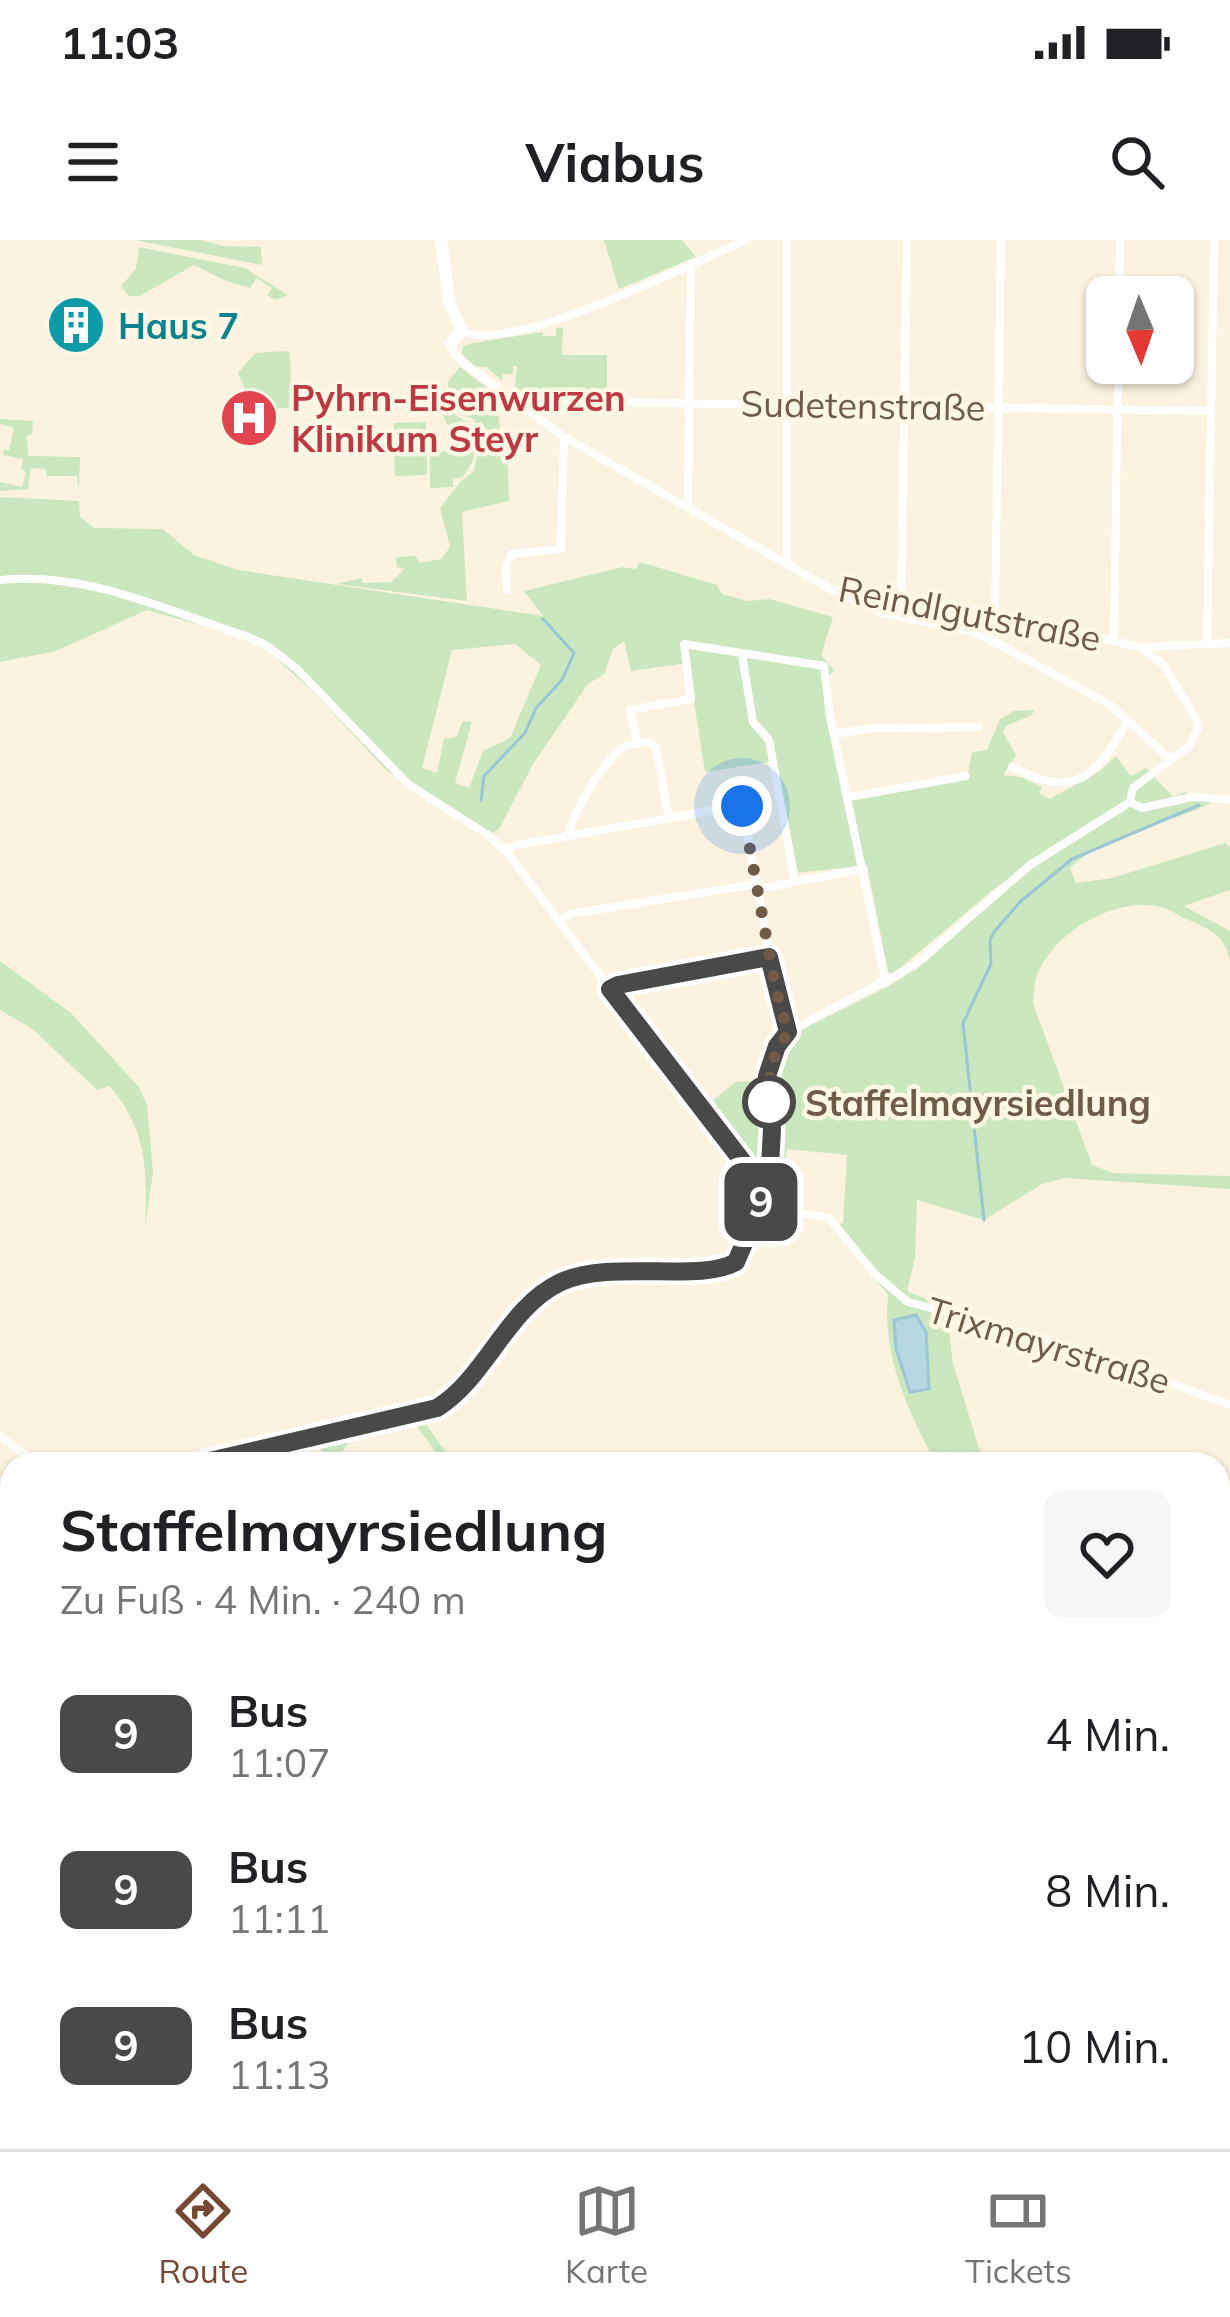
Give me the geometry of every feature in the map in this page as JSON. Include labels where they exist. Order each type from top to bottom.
[{"type":"street","points":[[441,240],[451,343]]},
{"type":"street","points":[[447,289],[462,331],[478,336],[544,324],[590,309],[746,240]]},
{"type":"street","points":[[787,240],[788,566]]},
{"type":"street","points":[[902,599],[907,240]]},
{"type":"street","points":[[995,613],[1001,240]]},
{"type":"street","points":[[1119,276],[1120,240]]},
{"type":"street","points":[[1207,644],[1214,240]]},
{"type":"street","points":[[688,507],[691,262]]},
{"type":"street","points":[[451,343],[462,331]]},
{"type":"street","name":"Reindlgutstraße","points":[[451,343],[454,354],[564,437],[846,595],[995,613],[1139,647],[1162,664],[1196,719],[1195,737],[1133,788],[1130,802]]},
{"type":"street","points":[[1114,641],[1118,384]]},
{"type":"street","name":"Sudetenstraße","points":[[514,401],[1211,411]]},
{"type":"street","points":[[507,590],[511,554],[561,549],[564,437]]},
{"type":"street","points":[[0,580],[76,580],[266,645],[296,668],[388,768],[506,850],[748,1167],[762,1198]]},
{"type":"street","points":[[846,595],[883,613],[989,639],[1108,704],[1170,759]]},
{"type":"street","points":[[1139,647],[1230,643]]},
{"type":"street","points":[[638,743],[630,710],[691,699],[684,644],[824,666],[886,983]]},
{"type":"street","points":[[742,655],[753,722],[769,740],[795,882]]},
{"type":"street","points":[[1012,767],[1043,783],[1084,776],[1107,758],[1127,721]]},
{"type":"street","points":[[834,734],[874,728],[978,727]]},
{"type":"street","points":[[569,836],[571,817],[619,750],[638,743],[656,747],[669,819]]},
{"type":"street","points":[[848,797],[966,776]]},
{"type":"street","points":[[249,1452],[437,1408],[466,1385],[550,1288],[580,1276],[731,1265],[740,1258],[762,1198],[770,1158],[767,1076],[777,1046],[788,1032],[915,965],[1030,865],[1130,802],[1142,808],[1192,797],[1230,800]]},
{"type":"street","points":[[506,850],[742,806],[769,957],[788,1032]]},
{"type":"street","points":[[559,921],[570,914],[863,869]]},
{"type":"street","points":[[610,989],[769,957]]},
{"type":"street","points":[[748,1167],[765,1167],[770,1158]]},
{"type":"street","name":"Trixmayrstraße","points":[[762,1198],[778,1209],[829,1218],[874,1274],[908,1302],[1054,1341],[1230,1405]]},
{"type":"green space","points":[[134,240],[201,240],[261,247],[262,265]]},
{"type":"green space","points":[[604,240],[682,240],[696,257],[619,289]]},
{"type":"green space","points":[[139,247],[245,268],[288,295],[275,300],[267,295],[272,288],[257,278],[250,288],[194,265],[140,296],[129,296],[121,286],[136,269]]},
{"type":"green space","points":[[563,327],[562,355],[607,355],[607,398],[514,396],[517,366],[513,374],[503,374],[502,381],[462,354],[463,346],[473,343],[542,332],[556,336],[556,328]]},
{"type":"green space","points":[[255,353],[290,353],[292,407],[263,410],[260,390],[254,391],[254,405],[245,405],[240,399],[244,385],[238,373]]},
{"type":"green space","points":[[460,367],[495,394],[502,441],[507,442],[509,501],[462,512],[467,601],[336,584],[361,578],[363,583],[391,582],[405,569],[397,567],[396,557],[415,556],[420,563],[441,559],[450,547],[440,508],[474,471],[477,453],[475,420],[457,412],[437,392],[448,389]]},
{"type":"green space","points":[[437,396],[472,425],[474,459],[463,477],[453,479],[453,487],[430,488],[430,450],[451,452],[460,439],[459,428],[447,424],[444,408],[437,407]]},
{"type":"green space","points":[[0,419],[33,421],[32,435],[27,436],[28,456],[80,457],[79,491],[77,476],[47,476],[45,469],[31,468],[28,489],[0,491],[0,482],[22,487],[26,472],[21,469],[23,459],[3,455],[9,450],[14,428],[0,424]]},
{"type":"green space","points":[[426,422],[427,475],[395,476],[394,450],[407,451],[407,437],[394,441],[394,423]]},
{"type":"green space","points":[[0,497],[79,501],[80,517],[94,528],[163,529],[194,555],[238,570],[543,616],[524,591],[622,567],[636,569],[640,562],[717,585],[722,594],[748,601],[769,599],[833,617],[821,655],[834,670],[828,677],[844,801],[967,778],[972,752],[987,750],[1000,719],[1014,711],[1034,710],[1003,732],[1016,755],[1003,775],[1042,787],[1039,793],[1050,799],[1100,771],[1116,756],[1131,776],[1146,768],[1173,797],[1184,792],[1211,803],[1101,846],[1070,868],[1076,883],[1112,878],[1225,843],[1230,847],[1230,890],[1184,906],[1230,931],[1230,961],[1220,938],[1202,926],[1160,907],[1124,907],[1088,921],[1057,945],[1037,975],[1033,1003],[1092,1165],[1113,1173],[1230,1176],[1230,1189],[1065,1178],[1042,1184],[984,1220],[917,1200],[915,1258],[907,1291],[946,1308],[953,1364],[980,1452],[930,1452],[916,1424],[893,1361],[888,1295],[832,1225],[843,1223],[847,1155],[787,1149],[782,1202],[761,1212],[743,1261],[728,1275],[610,1277],[547,1299],[465,1392],[423,1420],[446,1452],[436,1452],[415,1424],[353,1437],[342,1452],[325,1452],[312,1445],[304,1452],[231,1452],[422,1409],[458,1382],[530,1299],[561,1277],[609,1265],[703,1264],[730,1259],[740,1221],[739,1202],[727,1163],[697,1112],[736,1082],[760,1080],[763,1052],[773,1032],[787,1037],[891,985],[926,962],[1011,882],[999,885],[893,974],[888,972],[867,865],[798,873],[776,761],[705,772],[688,663],[631,671],[624,641],[613,649],[604,674],[588,684],[533,764],[499,829],[491,834],[492,843],[386,770],[315,694],[265,648],[248,639],[147,610],[56,651],[0,662]],"holes":[[[515,644],[541,665],[510,738],[483,751],[469,788],[455,783],[472,722],[462,721],[457,737],[444,739],[437,773],[422,768],[452,650]]]},
{"type":"green space","points":[[0,961],[71,1013],[139,1087],[147,1106],[153,1172],[145,1228],[145,1170],[131,1118],[109,1086],[97,1090],[34,1030],[0,1010]]},
{"type":"water","points":[[916,1315],[926,1332],[929,1389],[910,1392],[896,1349],[894,1320]]},
{"type":"waterway","points":[[481,800],[484,776],[525,733],[536,708],[562,680],[574,653],[543,619]]},
{"type":"waterway","points":[[984,1220],[963,1023],[991,964],[994,932],[1020,902],[1072,859],[1199,805]]},
{"type":"bus line","name":"9","points":[[258,1452],[437,1408],[466,1385],[529,1308],[560,1283],[618,1271],[724,1268],[740,1258],[749,1225],[769,1185],[772,1129],[767,1076],[777,1046],[788,1032],[769,957],[610,989],[763,1188]]},
{"type":"place","name":"Haus 7","points":[[76,325]]},
{"type":"place","name":"Pyhrn-Eisenwurzen Klinikum Steyr","points":[[249,418]]},
{"type":"place","name":"Staffelmayrsiedlung","points":[[769,1102]]},
{"type":"route","points":[[742,806],[782,1022],[788,1032],[777,1046],[767,1076],[769,1102]]}]
